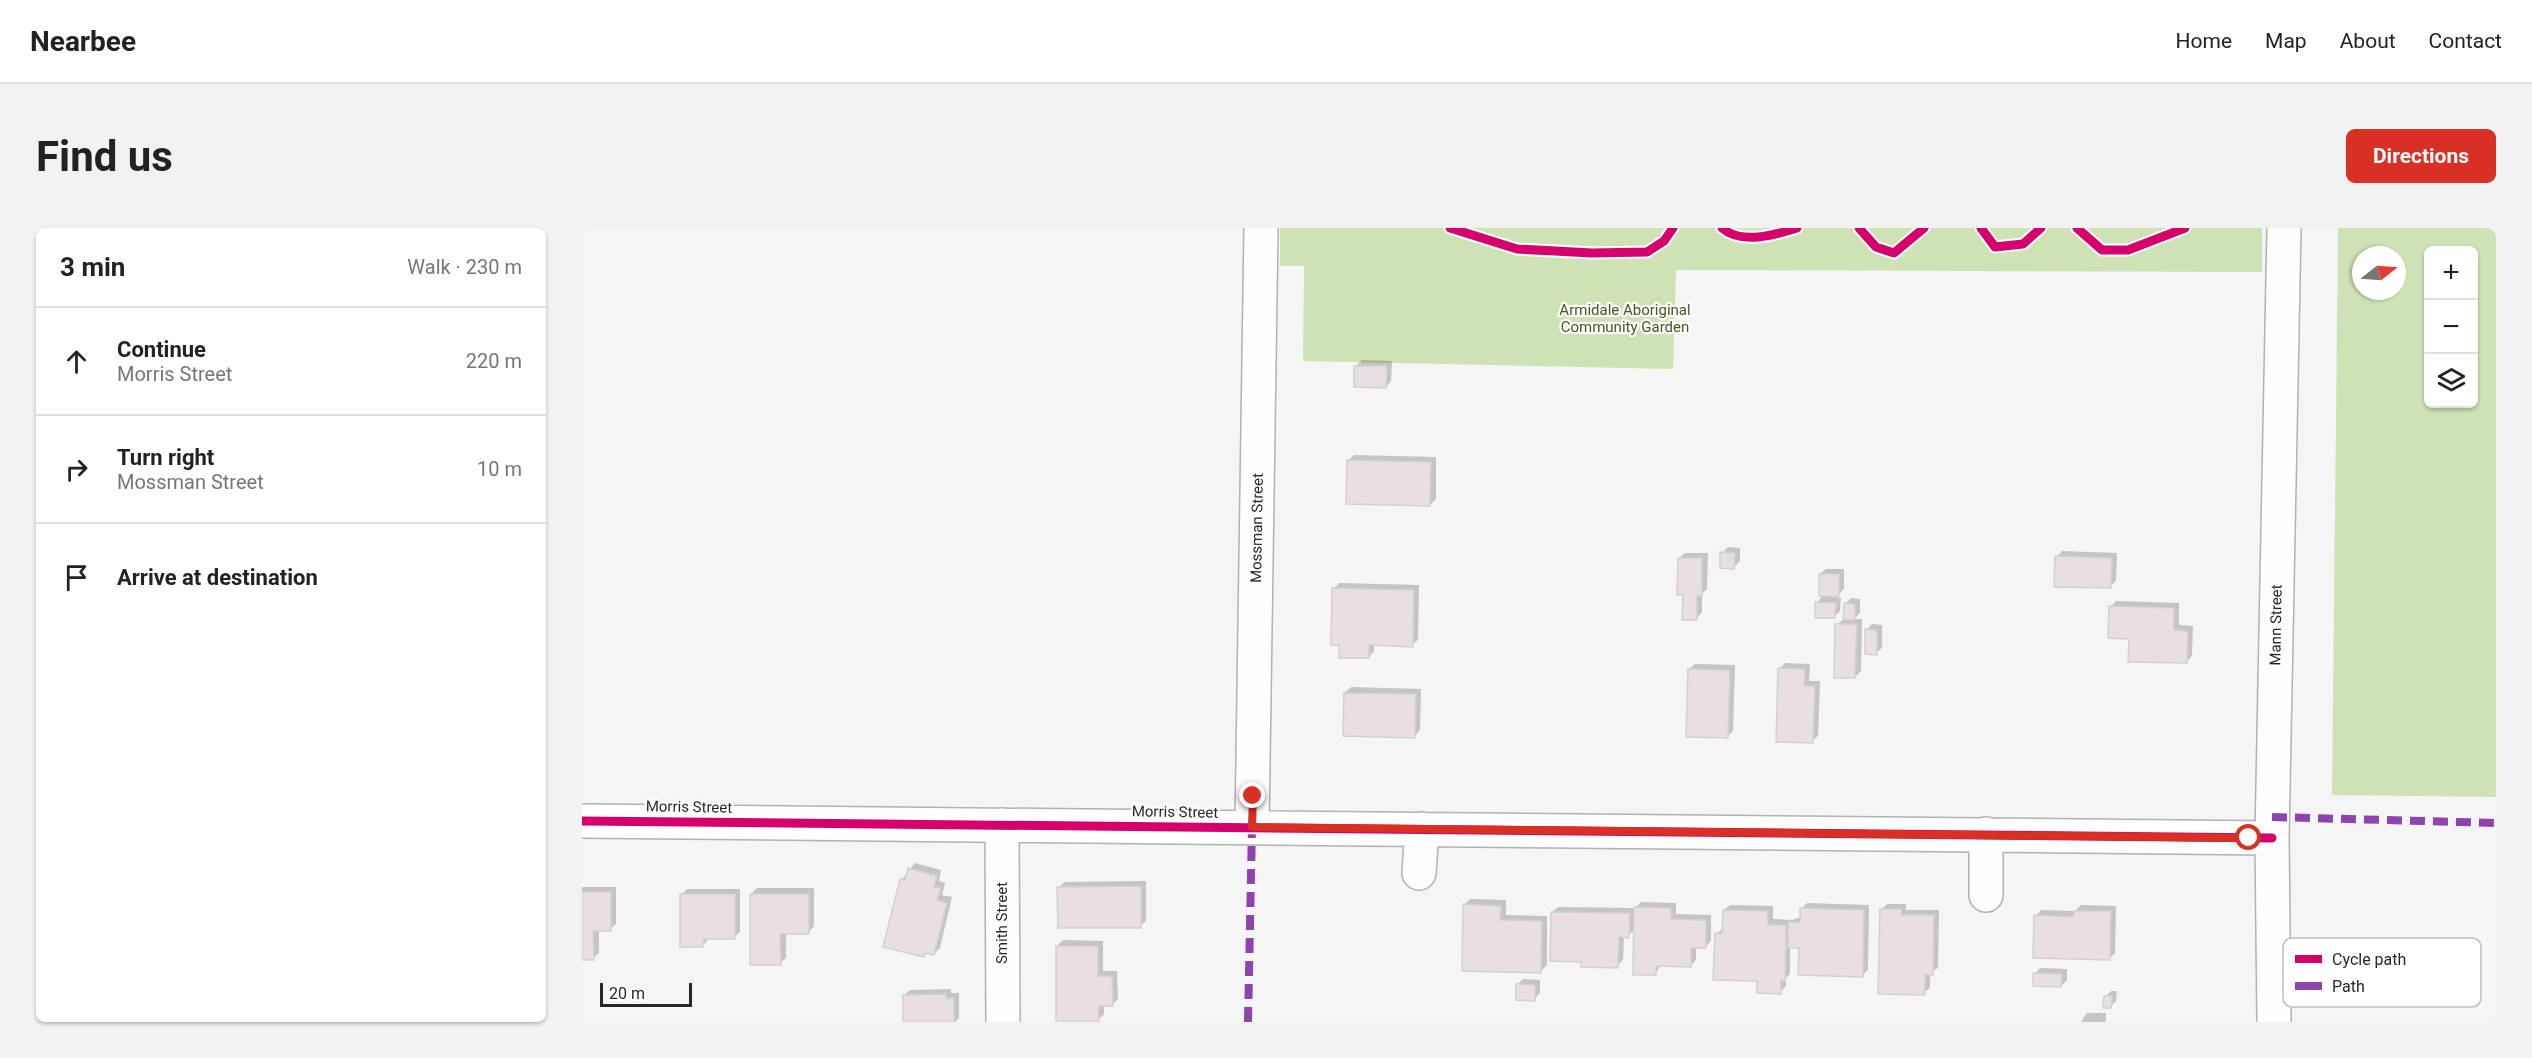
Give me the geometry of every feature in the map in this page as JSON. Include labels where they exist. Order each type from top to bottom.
[{"type":"street","name":"Mossman Street","points":[[1252,827],[1261,228]]},
{"type":"street","name":"Mann Street","points":[[2274,1022],[2272,838],[2284,228]]},
{"type":"street","name":"Morris Street","points":[[582,821],[2272,838]]},
{"type":"street","name":"Smith Street","points":[[1002,825],[1003,1022]]},
{"type":"street","points":[[1419,873],[1422,829]]},
{"type":"street","points":[[1986,834],[1986,895]]},
{"type":"green space","name":"Armidale Aboriginal Community Garden","points":[[1280,228],[2262,228],[2262,272],[1676,270],[1673,369],[1303,361],[1304,266],[1280,266]]},
{"type":"green space","points":[[2338,228],[2496,228],[2496,797],[2332,795]]},
{"type":"building","points":[[1354,366],[1387,366],[1386,388],[1354,387]]},
{"type":"building","points":[[1347,460],[1431,462],[1430,506],[1346,504]]},
{"type":"building","points":[[1720,552],[1735,553],[1734,569],[1720,568]]},
{"type":"building","points":[[2055,556],[2112,558],[2111,588],[2054,587]]},
{"type":"building","points":[[1678,558],[1702,558],[1702,596],[1697,596],[1697,620],[1682,620],[1683,595],[1677,595]]},
{"type":"building","points":[[1819,574],[1839,574],[1839,597],[1819,596]]},
{"type":"building","points":[[1332,588],[1414,590],[1413,647],[1369,645],[1369,658],[1339,658],[1339,645],[1331,645]]},
{"type":"building","points":[[1815,602],[1836,603],[1835,618],[1815,618]]},
{"type":"building","points":[[1844,603],[1855,604],[1855,620],[1843,620]]},
{"type":"building","points":[[2109,606],[2174,608],[2174,630],[2188,631],[2187,663],[2128,662],[2129,639],[2108,638]]},
{"type":"building","points":[[1835,624],[1857,624],[1855,678],[1834,678]]},
{"type":"building","points":[[1865,629],[1877,630],[1877,655],[1865,654]]},
{"type":"building","points":[[1778,668],[1805,669],[1804,686],[1815,686],[1813,743],[1776,742]]},
{"type":"building","points":[[1688,669],[1730,670],[1728,738],[1686,737]]},
{"type":"building","points":[[1344,693],[1416,694],[1415,738],[1343,736]]},
{"type":"building","points":[[908,868],[937,876],[934,887],[941,888],[937,900],[947,903],[934,955],[925,953],[924,957],[883,947],[900,879],[905,880]]},
{"type":"building","points":[[1141,886],[1141,928],[1058,928],[1057,887]]},
{"type":"building","points":[[582,892],[611,892],[611,931],[593,931],[594,960],[582,960]]},
{"type":"building","points":[[680,894],[735,894],[735,939],[704,939],[703,947],[680,947]]},
{"type":"building","points":[[750,894],[809,894],[809,934],[780,934],[781,965],[750,965]]},
{"type":"building","points":[[1463,904],[1501,906],[1500,920],[1542,921],[1541,973],[1462,971]]},
{"type":"building","points":[[1634,907],[1671,908],[1671,919],[1706,920],[1706,948],[1691,948],[1691,967],[1656,966],[1656,975],[1633,975]]},
{"type":"building","points":[[1800,908],[1864,910],[1863,977],[1798,975],[1799,948],[1788,948],[1788,922],[1800,922]]},
{"type":"building","points":[[1880,909],[1902,909],[1901,915],[1934,915],[1933,975],[1925,975],[1925,995],[1878,994]]},
{"type":"building","points":[[1723,910],[1768,911],[1768,925],[1786,925],[1785,981],[1781,981],[1781,994],[1757,993],[1757,981],[1713,980],[1715,933],[1722,934]]},
{"type":"building","points":[[2074,911],[2111,911],[2110,960],[2033,958],[2034,915],[2073,917]]},
{"type":"building","points":[[1551,912],[1630,913],[1629,938],[1619,937],[1618,968],[1581,967],[1581,962],[1550,961]]},
{"type":"building","points":[[1056,946],[1098,946],[1098,976],[1112,976],[1113,1006],[1099,1006],[1099,1021],[1056,1021]]},
{"type":"building","points":[[2033,973],[2062,974],[2061,987],[2033,986]]},
{"type":"building","points":[[1516,984],[1535,985],[1535,1001],[1516,1000]]},
{"type":"building","points":[[946,994],[946,998],[954,998],[954,1022],[903,1022],[903,995]]},
{"type":"building","points":[[2104,996],[2112,996],[2111,1008],[2103,1008]]},
{"type":"marked path","points":[[2272,817],[2496,823]]},
{"type":"marked path","points":[[1248,1022],[1252,827]]},
{"type":"cycle path","points":[[1450,228],[1517,249],[1592,253],[1647,252],[1664,241],[1673,228]]},
{"type":"cycle path","points":[[1722,228],[1730,233],[1748,237],[1769,236],[1797,228]]},
{"type":"cycle path","points":[[1859,228],[1876,247],[1894,253],[1924,228]]},
{"type":"cycle path","points":[[1981,228],[1995,247],[2023,244],[2041,228]]},
{"type":"cycle path","points":[[2077,228],[2102,250],[2128,250],[2185,228]]},
{"type":"cycle path","points":[[582,821],[2272,838]]},
{"type":"route","points":[[1253,796],[1252,827],[2249,838]]}]
